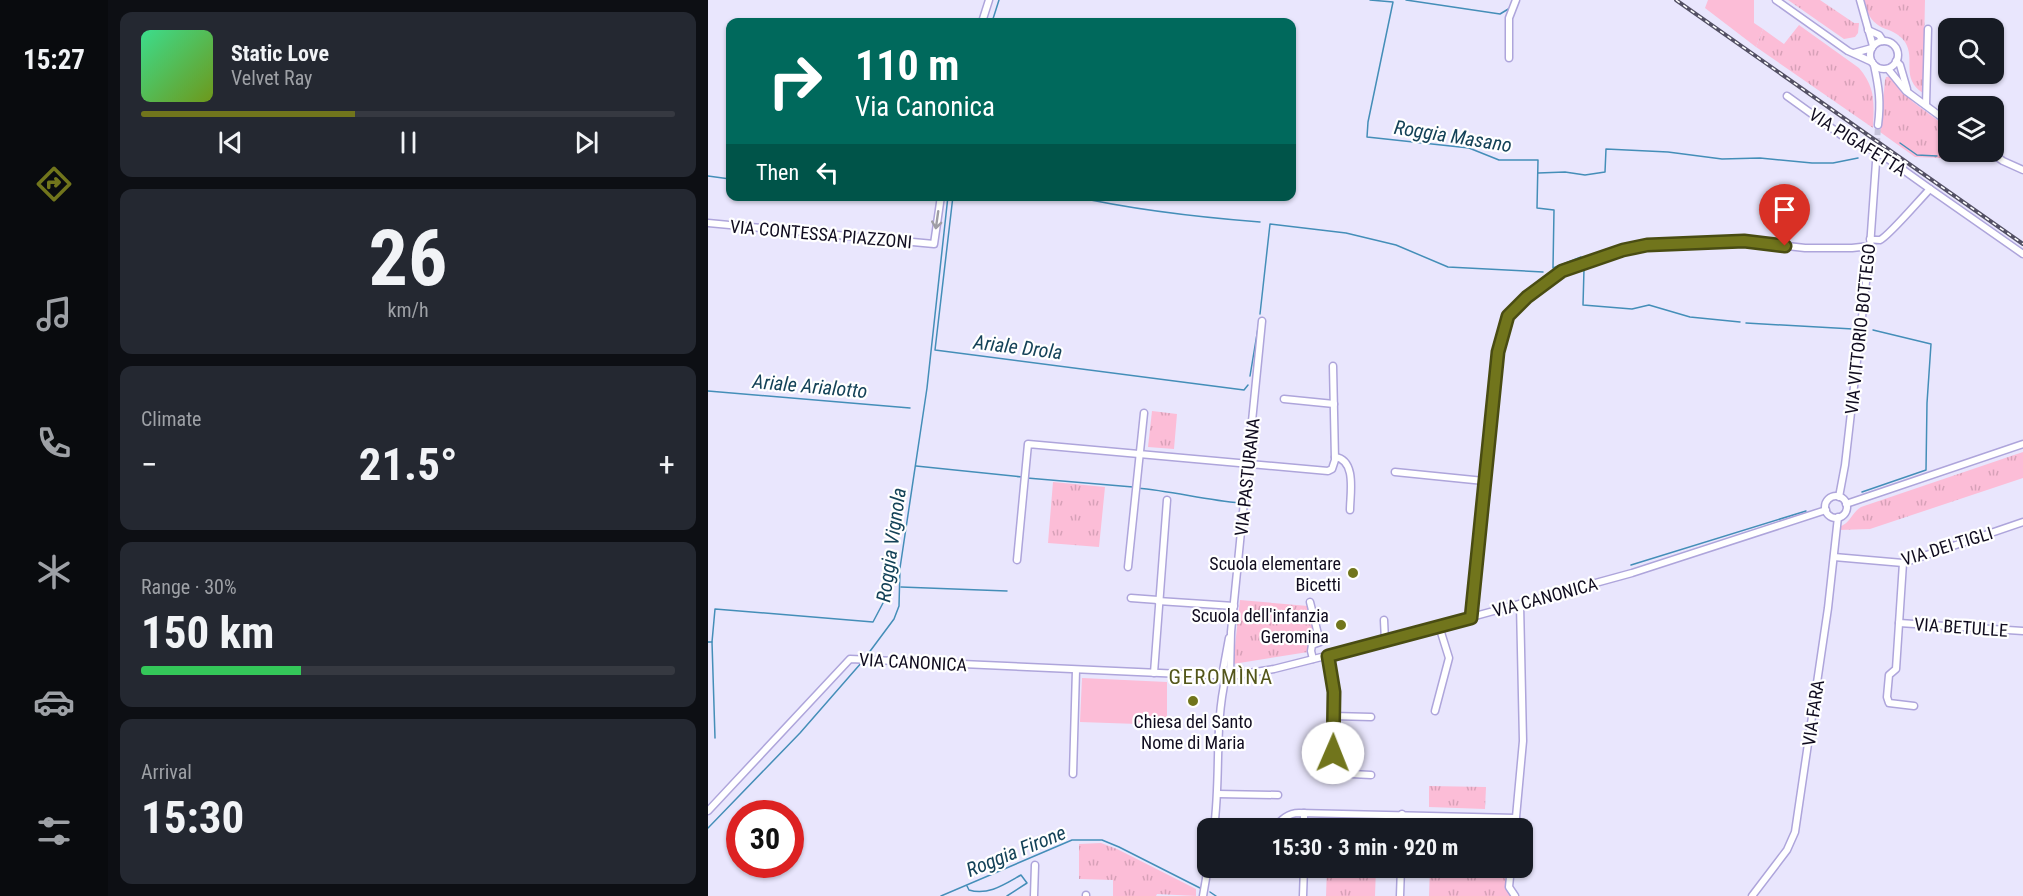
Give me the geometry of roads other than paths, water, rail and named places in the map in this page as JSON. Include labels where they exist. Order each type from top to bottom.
[{"type":"street","points":[[983,18],[989,0]]},
{"type":"street","points":[[1509,58],[1509,18],[1516,0]]},
{"type":"street","points":[[1776,0],[1848,51],[1854,52],[1872,47],[1883,41]]},
{"type":"street","points":[[1860,0],[1872,47],[1870,55],[1880,85],[1881,105],[1878,125]]},
{"type":"street","points":[[1926,105],[1928,29]]},
{"type":"street","points":[[1868,30],[1896,47],[1898,52],[1896,61],[1887,69],[1880,85]]},
{"type":"street","points":[[1854,52],[1880,69],[1887,69],[1909,93],[1938,114]]},
{"type":"street","points":[[1896,61],[1900,65],[1909,93]]},
{"type":"street","name":"VIA PIGAFETTA","points":[[1787,96],[1844,137],[1881,153],[2023,254]]},
{"type":"street","name":"VIA VITTORIO BOTTEGO","points":[[1839,497],[1845,465],[1870,242],[1876,162]]},
{"type":"street","points":[[2004,162],[2023,171]]},
{"type":"street","points":[[1471,618],[1498,352],[1508,316],[1527,297],[1562,271],[1623,250],[1647,245],[1744,241],[1815,248],[1852,248],[1879,240],[1892,231],[1930,189]]},
{"type":"street","name":"VIA CONTESSA PIAZZONI","points":[[708,223],[934,244],[939,201]]},
{"type":"street","name":"VIA PASTURANA","points":[[1223,676],[1234,606],[1262,321]]},
{"type":"street","points":[[1017,560],[1028,444],[1324,471],[1332,469],[1335,457],[1333,366]]},
{"type":"street","points":[[1284,399],[1334,404]]},
{"type":"street","points":[[1128,567],[1144,413]]},
{"type":"street","points":[[1846,504],[2023,444]]},
{"type":"street","points":[[1335,457],[1343,459],[1349,466],[1350,510]]},
{"type":"street","points":[[1395,472],[1484,481]]},
{"type":"street","points":[[1839,497],[1846,504],[1844,514],[1838,517],[1832,517],[1826,510],[1829,498],[1839,497]]},
{"type":"street","points":[[1154,673],[1167,500]]},
{"type":"street","name":"VIA CANONICA","points":[[708,811],[850,659],[1223,676],[1274,669],[1632,573],[1826,510]]},
{"type":"street","name":"VIA FARA","points":[[1752,896],[1787,850],[1795,832],[1827,620],[1838,517]]},
{"type":"street","name":"VIA DEI TIGLI","points":[[1834,557],[1904,563],[2023,522]]},
{"type":"street","points":[[1904,563],[1896,669],[1888,675],[1887,701],[1914,706]]},
{"type":"street","points":[[1131,598],[1234,606]]},
{"type":"street","points":[[1310,602],[1320,642],[1312,645],[1313,659]]},
{"type":"street","points":[[1286,818],[1292,813],[1304,813],[1516,818],[1523,741],[1520,604]]},
{"type":"street","points":[[1384,620],[1385,641]]},
{"type":"street","name":"VIA BETULLE","points":[[1899,623],[2023,631]]},
{"type":"street","points":[[1436,711],[1449,658],[1439,626]]},
{"type":"street","points":[[1328,656],[1334,692],[1332,773]]},
{"type":"street","points":[[1073,774],[1076,670]]},
{"type":"street","points":[[1215,818],[1223,676]]},
{"type":"street","points":[[1333,716],[1371,717]]},
{"type":"street","points":[[1318,772],[1371,776]]},
{"type":"street","points":[[1218,794],[1278,795]]},
{"type":"street","points":[[1304,813],[1304,818]]},
{"type":"street","points":[[1402,814],[1402,818]]},
{"type":"street","points":[[1034,896],[1035,865]]},
{"type":"street","points":[[1203,896],[1206,878]]},
{"type":"street","points":[[1303,896],[1304,878]]},
{"type":"street","points":[[1400,896],[1401,878]]},
{"type":"street","points":[[1510,878],[1509,887],[1515,896]]},
{"type":"waterway","name":"Roggia Vignola","points":[[993,18],[999,0]]},
{"type":"waterway","name":"Roggia Masano","points":[[1370,0],[1393,2],[1368,122],[1367,137],[1469,148],[1499,160],[1538,160],[1537,208],[1554,210],[1553,268],[1581,257]]},
{"type":"waterway","points":[[1406,0],[1500,14],[1510,8]]},
{"type":"waterway","name":"Roggia Masano","points":[[1900,143],[1917,155],[1937,156]]},
{"type":"waterway","name":"Roggia Masano","points":[[1538,173],[1565,172],[1585,175],[1605,172],[1606,149],[1668,152],[1722,159],[1760,158],[1812,163],[1833,163],[1858,158]]},
{"type":"waterway","name":"Ariale Drola","points":[[708,176],[726,178]]},
{"type":"waterway","name":"Roggia Vignola","points":[[865,658],[894,619],[899,606],[900,568],[927,388],[947,201]]},
{"type":"waterway","name":"Ariale Drola","points":[[952,201],[935,350],[1244,390],[1248,385]]},
{"type":"waterway","points":[[1098,201],[1165,212],[1260,222]]},
{"type":"waterway","name":"Ariale Drola","points":[[1260,314],[1270,224],[1346,233],[1396,245],[1448,267],[1543,272]]},
{"type":"waterway","name":"Roggia Masano","points":[[1584,269],[1583,305],[1632,309],[1649,305],[1690,317],[1740,322]]},
{"type":"waterway","name":"Ariale Drola","points":[[1250,376],[1259,322]]},
{"type":"waterway","name":"Roggia Masano","points":[[1746,323],[1853,329]]},
{"type":"waterway","name":"Roggia Masano","points":[[1862,492],[1926,470],[1931,344],[1873,330]]},
{"type":"waterway","name":"Ariale Arialotto","points":[[708,391],[910,408]]},
{"type":"waterway","points":[[916,466],[1022,477]]},
{"type":"waterway","points":[[1027,478],[1133,487]]},
{"type":"waterway","points":[[1137,488],[1240,503]]},
{"type":"waterway","points":[[1631,565],[1806,511]]},
{"type":"waterway","points":[[708,642],[712,642],[715,609],[873,622],[883,603],[887,585]]},
{"type":"waterway","points":[[901,587],[1007,591]]},
{"type":"waterway","points":[[712,642],[715,738]]},
{"type":"waterway","name":"Roggia Vignola","points":[[708,828],[800,733],[862,662]]},
{"type":"waterway","name":"Roggia Firone","points":[[941,896],[1072,840],[1102,840],[1200,888]]},
{"type":"waterway","name":"Ariale Drola","points":[[967,886],[969,890],[990,890],[1021,875],[1027,883],[1007,896]]},
{"type":"waterway","name":"Roggia Firone","points":[[1210,892],[1216,896]]},
{"type":"tunnel","points":[[1876,162],[1878,125]]},
{"type":"railway","points":[[1676,0],[2023,244]]},
{"type":"place","name":"Scuola elementare Bicetti","points":[[1353,573]]},
{"type":"place","name":"Scuola dell'infanzia Geromina","points":[[1341,625]]},
{"type":"place","name":"Chiesa del Santo Nome di Maria","points":[[1193,701]]},
{"type":"district","name":"GEROMÌNA","points":[[1221,677]]}]
